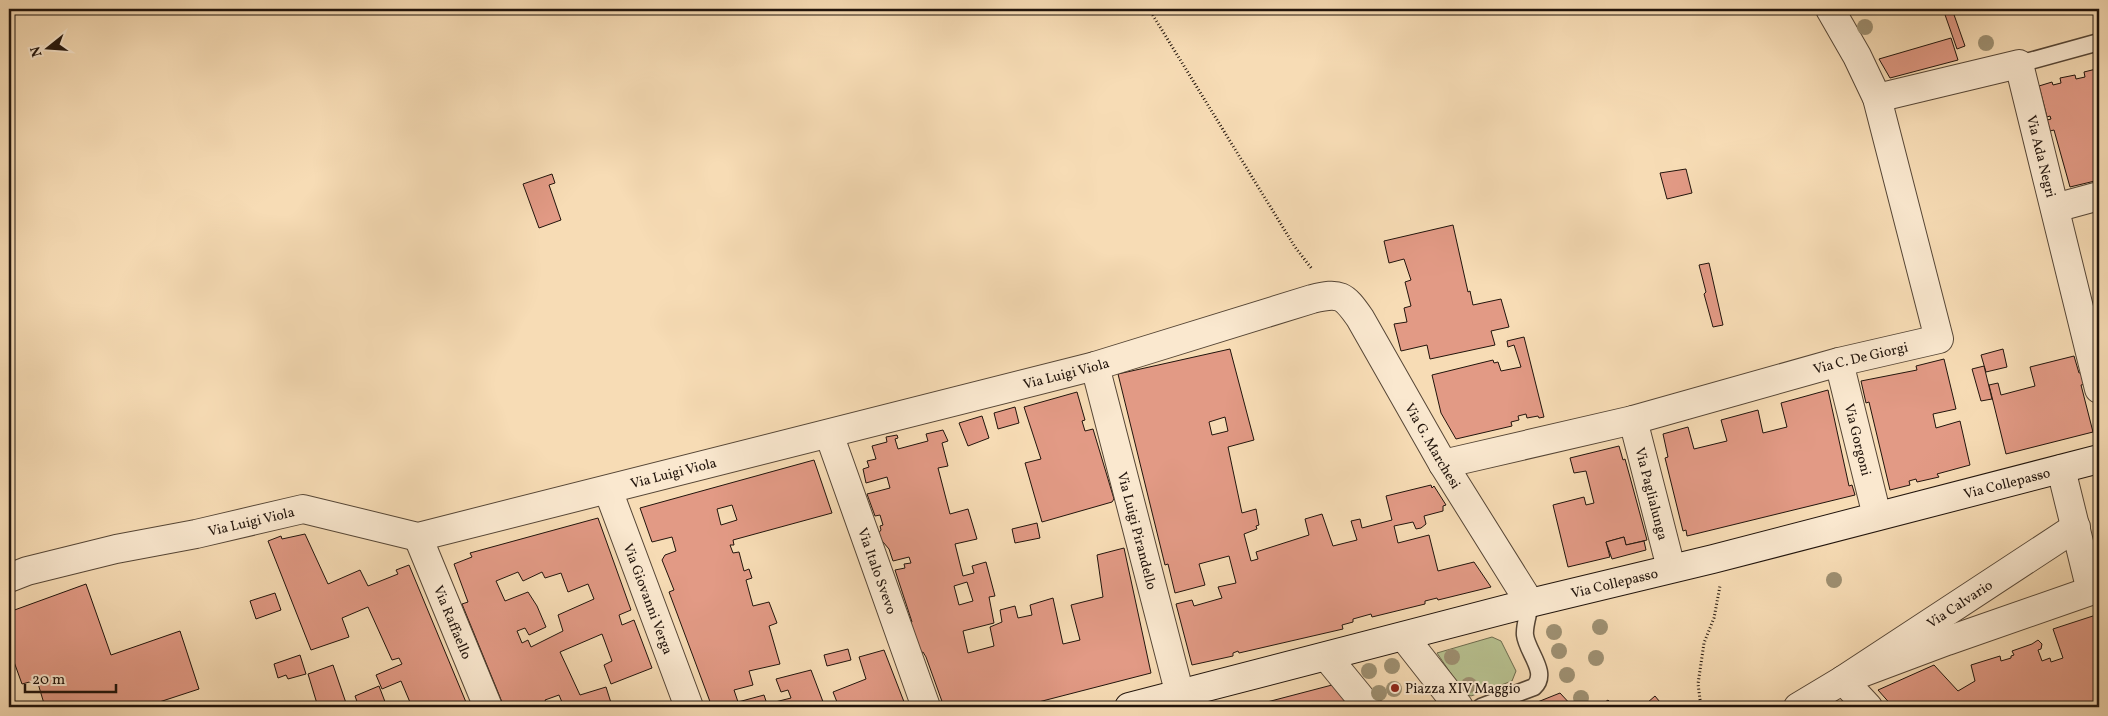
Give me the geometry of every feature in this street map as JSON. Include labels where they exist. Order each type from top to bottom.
[{"type":"street","name":"Via C. De Giorgi","points":[[1443,464],[1633,420],[1839,362],[1939,339],[1877,98],[1857,56],[1830,9]]},
{"type":"street","points":[[1877,98],[2019,64]]},
{"type":"street","name":"Via Ada Negri","points":[[2019,64],[2099,390]]},
{"type":"street","points":[[2055,208],[2099,196]]},
{"type":"street","name":"Via Luigi Viola","points":[[9,578],[28,571],[116,549],[196,534],[304,509],[418,537],[1095,366],[1333,294]]},
{"type":"street","name":"Via G. Marchesi","points":[[1333,294],[1349,302],[1360,318],[1443,464],[1530,603]]},
{"type":"street","name":"Via Gorgoni","points":[[1839,362],[1877,516]]},
{"type":"street","name":"Via Luigi Pirandello","points":[[1095,366],[1185,701]]},
{"type":"street","name":"Via Paglialunga","points":[[1633,420],[1671,568]]},
{"type":"street","name":"Via Italo Svevo","points":[[829,434],[926,707]]},
{"type":"street","name":"Via Collepasso","points":[[1129,707],[1185,701],[1327,657],[1530,603],[1713,559],[2099,459]]},
{"type":"street","name":"Via Calvario","points":[[1843,680],[1947,640],[2095,590],[2061,468]]},
{"type":"street","name":"Via Giovanni Verga","points":[[608,490],[689,707]]},
{"type":"street","name":"Via Calvario","points":[[1798,707],[1843,680],[2076,527]]},
{"type":"street","name":"Via Raffaello","points":[[418,537],[488,707]]},
{"type":"street","points":[[1404,637],[1459,707]]},
{"type":"street","points":[[1327,657],[1368,707]]},
{"type":"street","points":[[1843,680],[1868,707]]},
{"type":"lane","points":[[2019,64],[2099,42]]},
{"type":"lane","points":[[1481,707],[1534,687],[1539,682],[1540,675],[1525,635],[1530,603]]},
{"type":"path","points":[[1149,9],[1295,247],[1333,294]]},
{"type":"path","points":[[1701,707],[1698,684],[1704,643],[1714,618],[1721,581],[1713,559]]},
{"type":"green space","points":[[1492,637],[1501,641],[1516,671],[1512,681],[1471,696],[1464,693],[1437,653]]},
{"type":"building","points":[[1943,9],[1952,9],[1965,46],[1957,49]]},
{"type":"building","points":[[1951,38],[1958,60],[1890,78],[1879,59]]},
{"type":"building","points":[[2096,69],[2099,74],[2099,180],[2070,187],[2054,130],[2050,131],[2047,120],[2051,119],[2050,116],[2047,117],[2039,86],[2052,82],[2053,85],[2061,83],[2060,78],[2075,75],[2076,79],[2085,77],[2084,72]]},
{"type":"building","points":[[1686,169],[1692,193],[1667,199],[1660,173]]},
{"type":"building","points":[[552,174],[555,183],[549,185],[561,220],[539,228],[523,184]]},
{"type":"building","points":[[1453,225],[1468,292],[1470,291],[1473,305],[1501,299],[1509,327],[1491,331],[1495,345],[1430,359],[1427,345],[1401,351],[1394,324],[1407,322],[1404,308],[1411,306],[1405,282],[1411,280],[1404,259],[1389,263],[1384,241]]},
{"type":"building","points":[[1709,263],[1723,325],[1713,327],[1704,294],[1706,292],[1699,265]]},
{"type":"building","points":[[1524,337],[1544,417],[1527,418],[1526,414],[1518,416],[1519,420],[1511,422],[1512,426],[1456,439],[1441,413],[1432,375],[1493,360],[1494,363],[1498,362],[1501,371],[1521,367],[1514,345],[1508,347],[1507,341]]},
{"type":"building","points":[[1230,349],[1254,440],[1228,447],[1242,513],[1256,509],[1259,525],[1256,526],[1257,529],[1244,534],[1251,561],[1258,559],[1256,552],[1309,535],[1305,519],[1322,514],[1333,546],[1357,540],[1351,521],[1360,519],[1362,528],[1392,520],[1386,496],[1431,485],[1432,488],[1434,486],[1446,505],[1443,506],[1443,511],[1424,516],[1426,524],[1421,528],[1416,529],[1413,522],[1394,526],[1398,543],[1429,535],[1438,571],[1474,562],[1491,587],[1438,600],[1437,598],[1425,601],[1425,604],[1372,617],[1371,614],[1353,619],[1353,622],[1342,625],[1343,629],[1239,653],[1238,651],[1233,653],[1233,656],[1192,665],[1176,604],[1192,600],[1194,606],[1222,598],[1218,587],[1236,583],[1229,556],[1199,564],[1205,585],[1175,593],[1168,564],[1165,565],[1118,374]],"holes":[[[1225,417],[1228,431],[1212,435],[1209,422]]]},
{"type":"building","points":[[2003,349],[2007,367],[1986,372],[1981,355]]},
{"type":"building","points":[[2074,356],[2079,373],[2083,372],[2086,384],[2081,385],[2093,432],[2006,454],[1989,385],[1998,383],[2001,395],[2035,386],[2030,367]]},
{"type":"building","points":[[1944,359],[1956,409],[1933,414],[1936,428],[1960,421],[1970,465],[1937,474],[1939,477],[1917,482],[1916,479],[1909,481],[1910,485],[1890,490],[1869,402],[1866,403],[1861,381],[1917,370],[1916,366]]},
{"type":"building","points":[[1984,366],[1992,399],[1981,401],[1972,369]]},
{"type":"building","points":[[1828,390],[1849,486],[1852,485],[1855,495],[1687,536],[1686,530],[1683,531],[1665,458],[1668,457],[1663,434],[1688,427],[1694,449],[1727,441],[1721,420],[1758,410],[1763,433],[1787,427],[1781,403]]},
{"type":"building","points":[[1077,392],[1085,420],[1082,421],[1085,431],[1093,429],[1114,499],[1112,502],[1042,522],[1025,463],[1041,459],[1024,407]]},
{"type":"building","points":[[1015,407],[1019,423],[998,429],[994,413]]},
{"type":"building","points":[[982,416],[989,438],[968,446],[959,423]]},
{"type":"building","points":[[943,430],[948,441],[942,443],[948,466],[938,468],[950,514],[968,509],[977,539],[955,544],[963,576],[974,573],[972,566],[986,562],[995,596],[989,597],[994,623],[963,631],[968,653],[994,646],[990,627],[1002,622],[1000,610],[1015,606],[1018,618],[1032,615],[1030,605],[1053,598],[1063,644],[1080,640],[1071,605],[1103,597],[1097,555],[1124,548],[1151,673],[1019,707],[944,707],[926,657],[923,652],[919,654],[908,623],[912,622],[895,570],[905,568],[904,564],[911,563],[909,557],[893,561],[889,549],[877,535],[881,530],[880,526],[883,525],[880,515],[875,516],[867,494],[890,488],[887,477],[866,483],[863,469],[869,467],[867,461],[876,459],[872,446],[887,442],[886,437],[897,435],[898,438],[895,439],[898,449],[928,441],[926,434]],"holes":[[[967,582],[973,601],[959,605],[954,586]]]},
{"type":"building","points":[[1619,446],[1623,460],[1625,459],[1647,540],[1626,545],[1624,537],[1606,542],[1610,557],[1568,567],[1553,505],[1584,497],[1586,505],[1594,503],[1586,471],[1574,473],[1570,458]]},
{"type":"building","points":[[814,460],[832,513],[733,540],[734,545],[730,545],[733,553],[739,552],[744,571],[749,569],[752,578],[746,580],[753,606],[769,602],[777,623],[769,626],[780,664],[749,671],[753,685],[734,690],[738,702],[764,695],[767,704],[791,698],[788,690],[781,692],[776,679],[811,670],[825,707],[712,707],[669,592],[674,590],[662,560],[665,555],[676,551],[672,537],[652,542],[640,508]],"holes":[[[732,505],[737,520],[721,525],[717,509]]]},
{"type":"building","points":[[598,518],[631,610],[619,615],[622,625],[634,620],[652,668],[611,684],[604,665],[612,661],[602,634],[560,652],[580,695],[606,687],[612,706],[615,704],[616,707],[564,707],[559,695],[545,700],[548,707],[504,707],[462,604],[468,602],[454,564],[472,557],[470,553]],"holes":[[[518,572],[523,581],[542,572],[545,578],[561,573],[568,592],[588,584],[594,599],[558,615],[563,631],[531,647],[528,640],[522,643],[517,631],[525,628],[529,635],[546,627],[537,606],[528,592],[505,601],[496,581]]]},
{"type":"building","points":[[1037,523],[1040,538],[1015,543],[1012,529]]},
{"type":"building","points":[[305,534],[328,584],[360,570],[368,586],[398,574],[396,570],[409,565],[468,707],[412,707],[401,681],[382,689],[376,675],[402,664],[399,658],[392,660],[368,607],[342,618],[349,637],[311,650],[268,541],[281,536],[282,539]]},
{"type":"building","points":[[1624,537],[1626,545],[1644,541],[1646,550],[1612,559],[1606,542]]},
{"type":"building","points":[[86,584],[111,655],[180,631],[199,689],[144,707],[45,707],[37,680],[22,684],[9,648],[9,612]]},
{"type":"building","points":[[275,593],[281,610],[256,619],[250,601]]},
{"type":"building","points":[[2099,614],[2099,707],[1893,707],[1878,690],[1934,665],[1958,691],[1975,681],[1971,665],[2000,656],[2001,661],[2011,658],[2014,655],[2012,651],[2038,640],[2042,644],[2041,649],[2038,650],[2042,661],[2050,658],[2051,662],[2063,658],[2053,629]]},
{"type":"building","points":[[848,649],[851,660],[827,666],[824,655]]},
{"type":"building","points":[[884,650],[906,707],[839,707],[833,692],[866,679],[859,657]]},
{"type":"building","points":[[300,655],[306,674],[288,679],[286,675],[278,678],[274,664]]},
{"type":"building","points":[[333,665],[346,703],[333,707],[318,707],[308,674]]},
{"type":"building","points":[[1332,685],[1350,707],[1248,707]]},
{"type":"building","points":[[379,686],[387,707],[359,707],[355,696]]},
{"type":"building","points":[[1560,693],[1573,707],[1525,707]]},
{"type":"building","points":[[1655,696],[1664,707],[1650,707],[1647,703]]},
{"type":"building","points":[[1608,700],[1614,707],[1598,707]]},
{"type":"building","points":[[665,703],[667,707],[652,707]]},
{"type":"place","name":"Piazza XIV Maggio","points":[[1395,688]]}]
